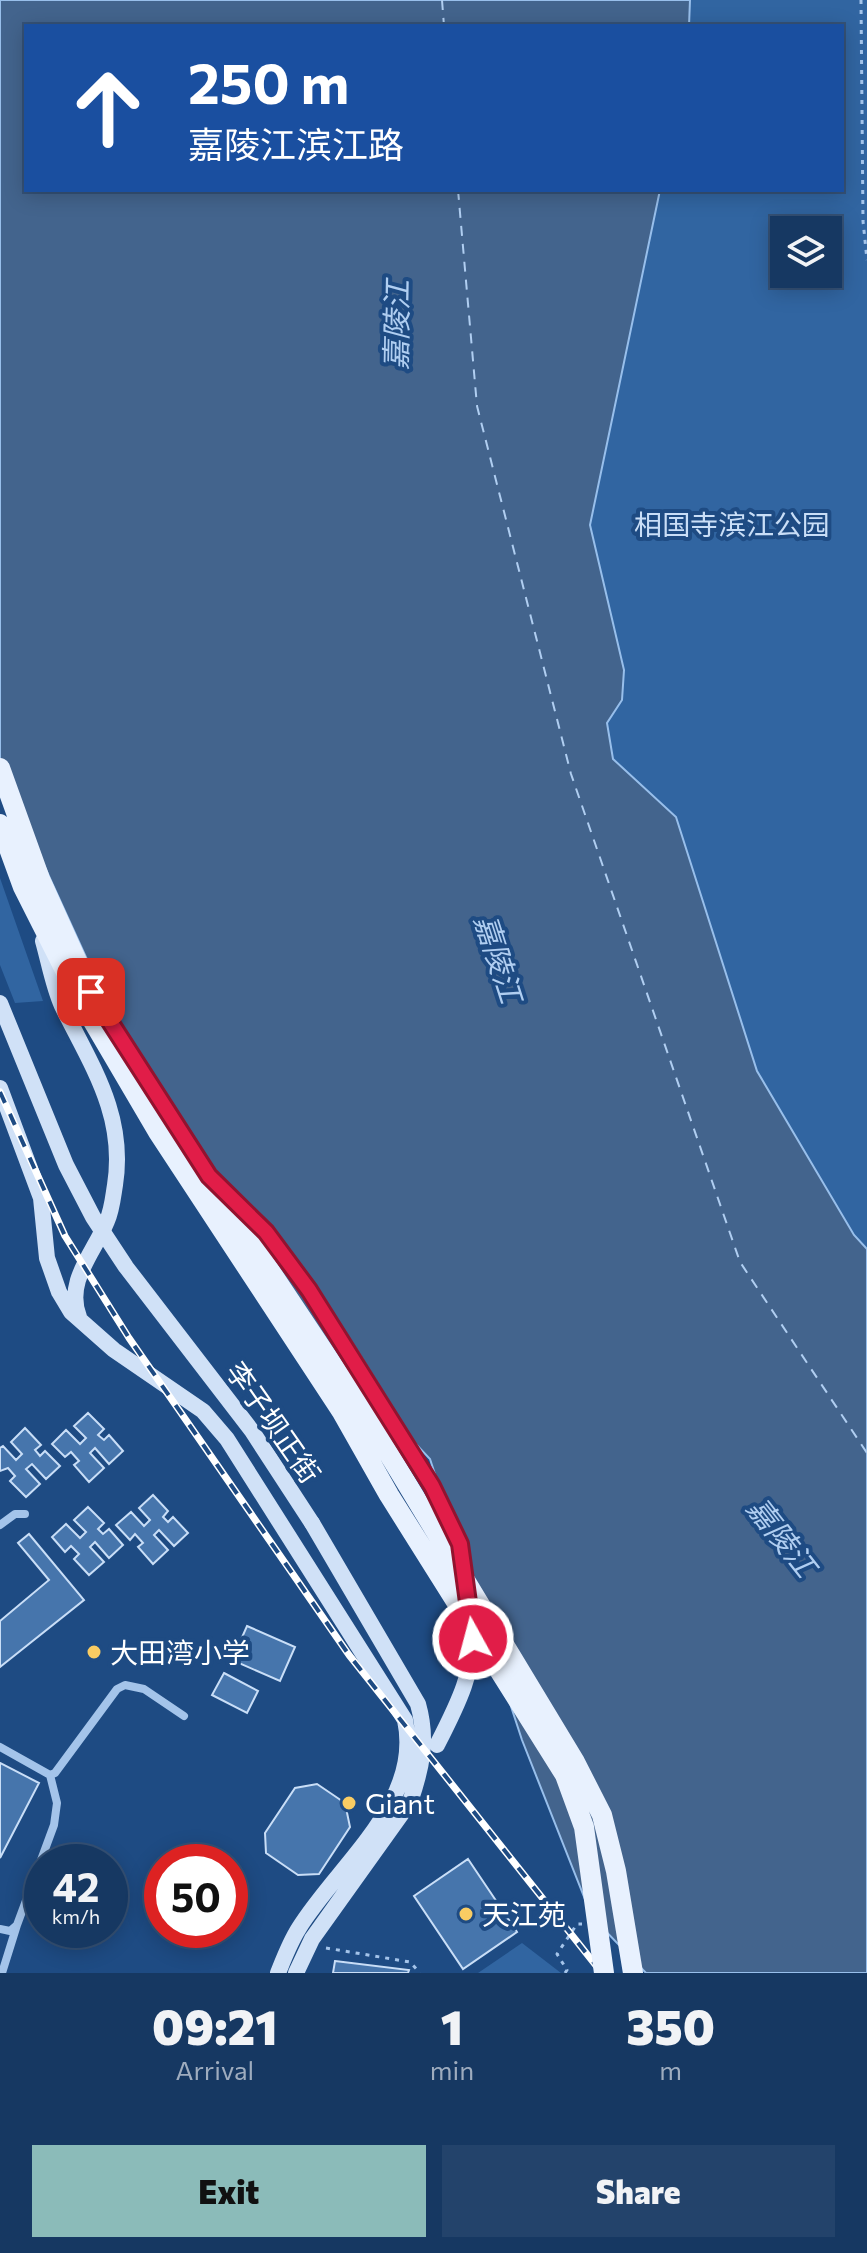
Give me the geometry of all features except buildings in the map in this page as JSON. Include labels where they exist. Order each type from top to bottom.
[{"type":"main road","points":[[0,768],[40,879],[91,992],[358,1403],[575,1762],[602,1815],[616,1871],[633,1973]]},
{"type":"main road","points":[[0,824],[61,1002],[98,1071],[112,1110],[117,1144],[109,1217],[75,1284],[75,1306],[82,1325]]},
{"type":"main road","points":[[23,887],[77,994],[158,1132],[342,1412],[389,1495],[565,1775],[584,1827],[604,1973]]},
{"type":"main road","name":"李子坝正街","points":[[0,1003],[66,1165],[93,1217],[126,1267],[252,1431],[312,1523],[418,1704],[426,1732],[418,1780],[410,1802],[352,1869]]},
{"type":"main road","name":"李子坝正街","points":[[0,1088],[41,1198],[47,1258],[59,1292],[82,1325],[203,1411],[227,1439],[405,1720],[406,1758],[398,1789],[352,1869]]},
{"type":"main road","points":[[209,1176],[266,1232],[309,1290],[432,1486],[460,1544],[473,1639],[463,1693],[410,1802]]},
{"type":"main road","points":[[296,1973],[308,1945],[352,1869]]},
{"type":"main road","points":[[278,1973],[299,1927],[352,1869]]},
{"type":"street","points":[[0,1525],[15,1514],[25,1514]]},
{"type":"street","points":[[50,1775],[55,1773],[117,1689],[125,1685],[144,1689],[184,1716]]},
{"type":"street","points":[[0,1747],[50,1775],[57,1803],[54,1825],[2,1973]]},
{"type":"street","points":[[0,1929],[10,1931],[17,1925]]},
{"type":"path","points":[[861,0],[863,221],[867,260]]},
{"type":"path","points":[[308,1945],[410,1962],[420,1973]]},
{"type":"green space","name":"相国寺滨江公园","points":[[690,0],[867,0],[867,1249],[854,1235],[757,1071],[676,817],[613,759],[607,723],[622,700],[590,525],[660,192],[844,192],[844,24],[689,24]]},
{"type":"green space","points":[[0,878],[43,1001],[15,1003],[0,965]]},
{"type":"green space","points":[[522,1943],[561,1973],[478,1973]]},
{"type":"water","name":"嘉陵江","points":[[0,0],[690,0],[689,24],[24,24],[24,192],[660,192],[590,525],[624,670],[622,700],[607,723],[613,759],[676,817],[757,1071],[854,1235],[867,1249],[867,1973],[646,1973],[592,1917],[522,1740],[430,1459],[207,1222],[0,769]]},
{"type":"ferry route","points":[[442,0],[444,24]]},
{"type":"ferry route","points":[[458,192],[477,406],[571,774],[740,1262],[867,1453]]},
{"type":"railway","points":[[0,1092],[65,1236],[129,1338],[349,1655],[602,1973]]},
{"type":"place","name":"大田湾小学","points":[[94,1652]]},
{"type":"place","name":"Giant","points":[[349,1803]]},
{"type":"place","name":"天江苑","points":[[466,1914]]},
{"type":"route","points":[[91,992],[173,1125],[209,1176],[266,1232],[309,1290],[432,1486],[460,1544],[473,1639]]}]
